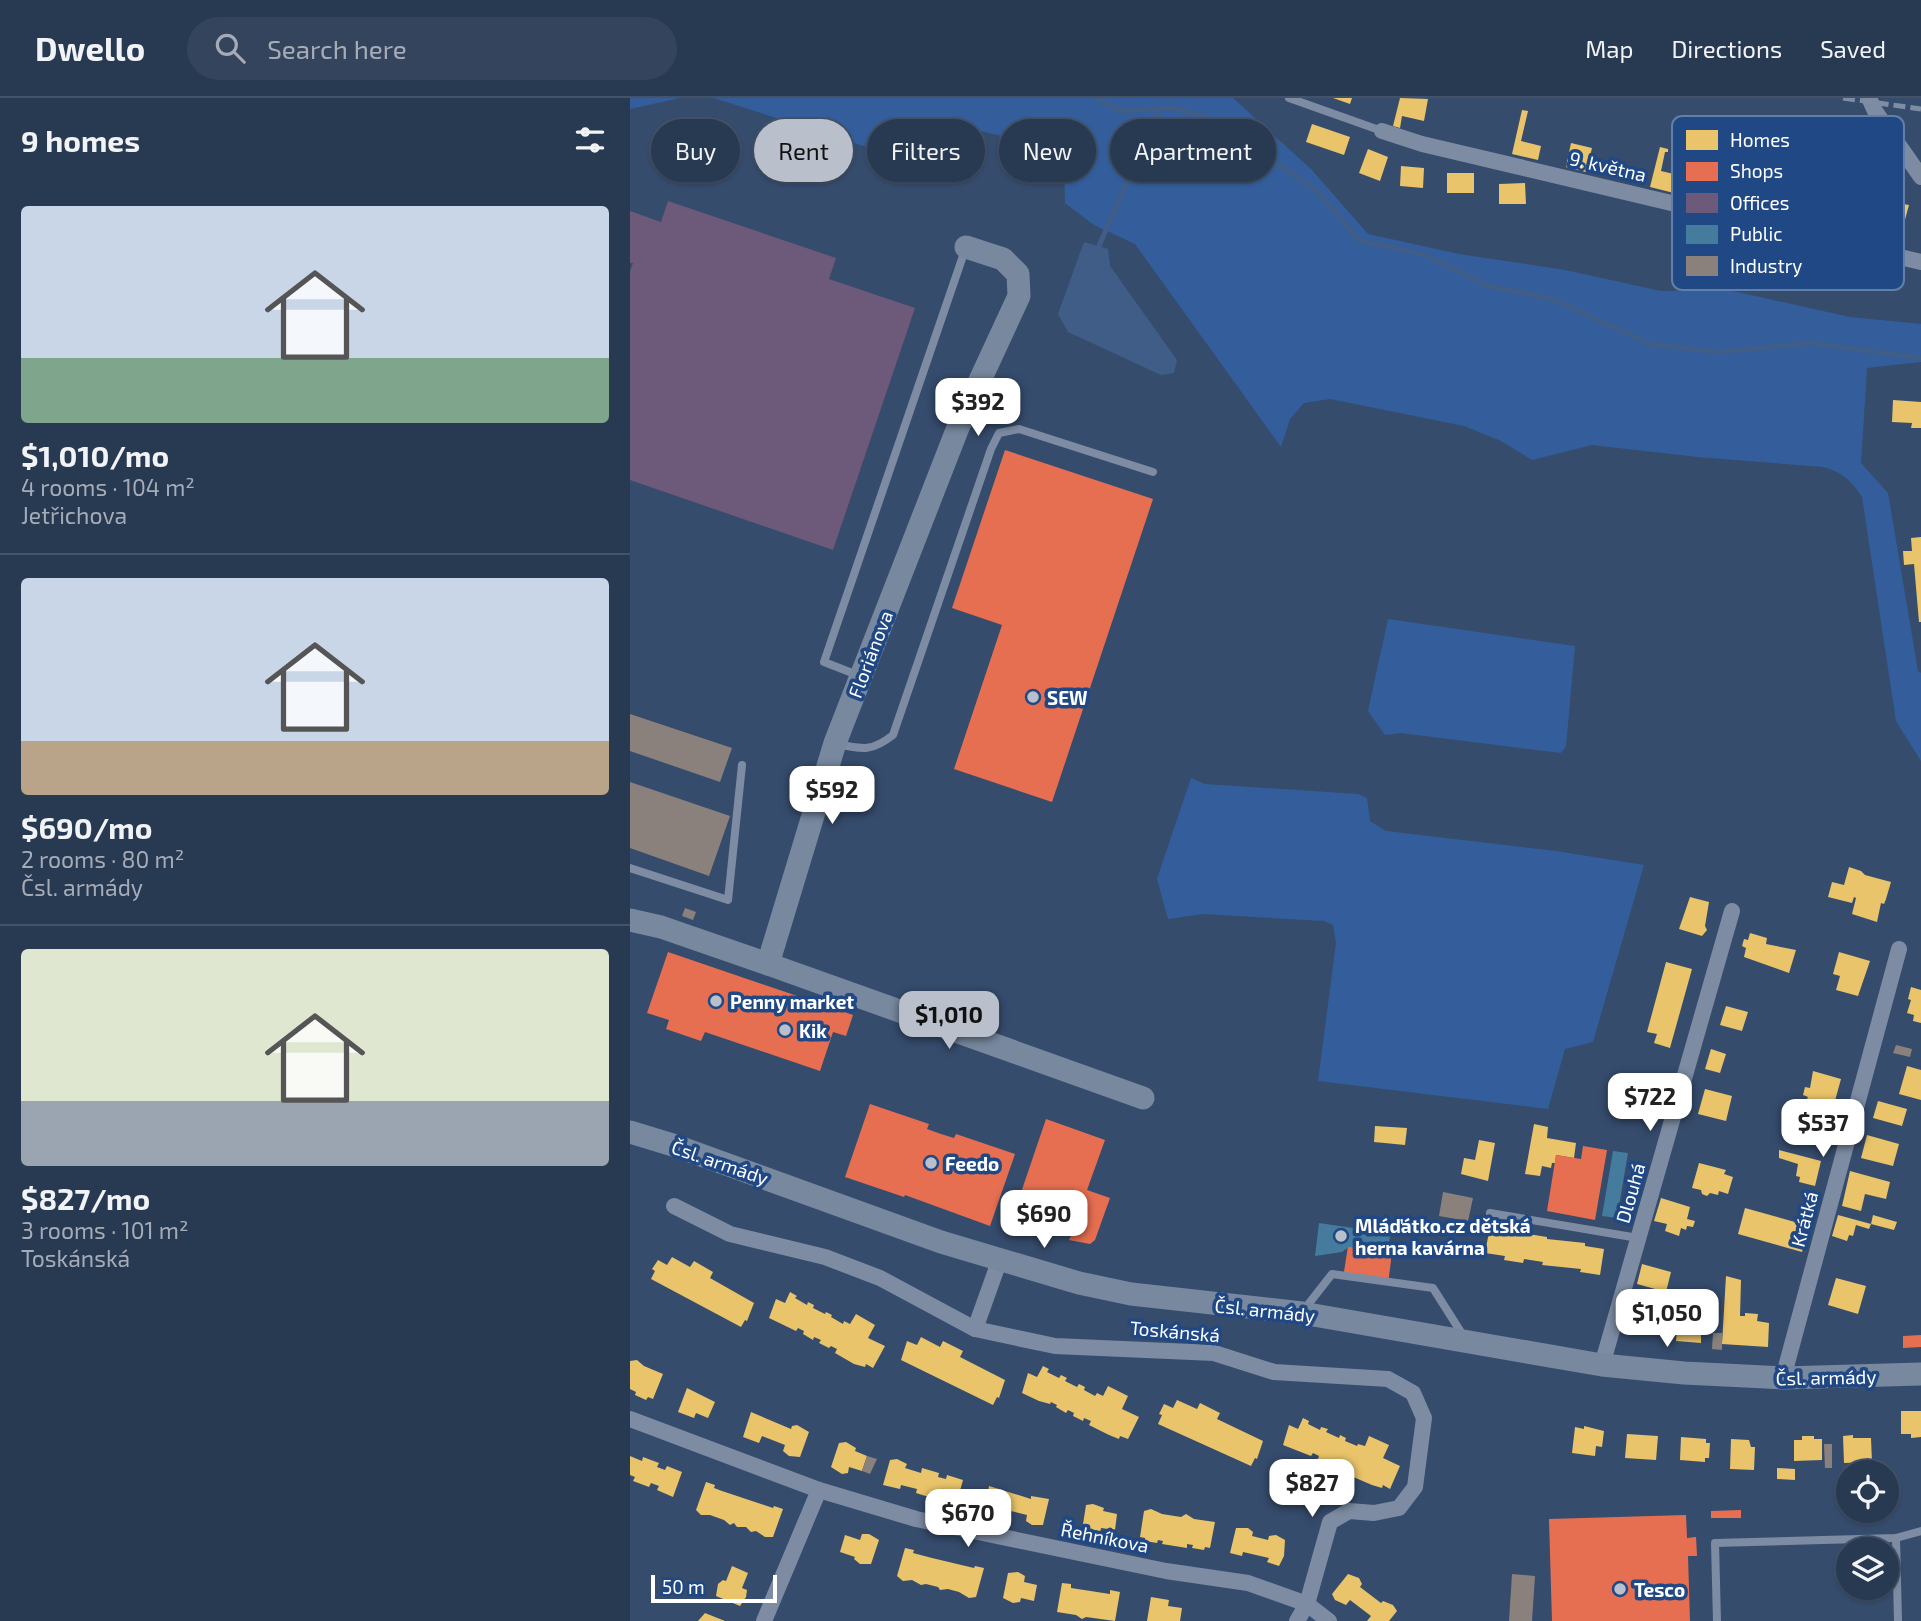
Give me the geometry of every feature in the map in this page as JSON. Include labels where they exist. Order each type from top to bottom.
[{"type":"street","points":[[1869,98],[1878,116]]},
{"type":"street","name":"9. května","points":[[1382,131],[1436,147],[1672,203]]},
{"type":"street","points":[[1904,153],[1921,177]]},
{"type":"street","name":"Floriánova","points":[[768,964],[835,743],[957,430],[1019,296],[1018,274],[1003,259],[966,247]]},
{"type":"street","name":"Dlouhá","points":[[1602,1365],[1732,911]]},
{"type":"street","points":[[630,920],[662,927],[1143,1098]]},
{"type":"street","name":"Krátká","points":[[1783,1378],[1899,949]]},
{"type":"street","name":"Čsl. armády","points":[[630,1132],[941,1241],[1079,1283],[1131,1294],[1302,1313],[1602,1365],[1783,1378],[1921,1374]]},
{"type":"street","name":"Toskánská","points":[[674,1206],[730,1234],[825,1257],[880,1278],[975,1329],[1055,1346],[1214,1353],[1275,1372],[1388,1379],[1413,1393],[1424,1418],[1415,1487],[1399,1508],[1374,1513],[1349,1511],[1330,1522],[1307,1604],[1297,1621]]},
{"type":"street","points":[[975,1329],[1000,1259]]},
{"type":"street","name":"Řehníkova","points":[[630,1419],[819,1490],[916,1520],[1166,1571],[1248,1583],[1307,1604],[1329,1621]]},
{"type":"street","points":[[764,1621],[819,1490]]},
{"type":"lane","name":"9. května","points":[[1289,98],[1382,131]]},
{"type":"lane","points":[[861,677],[824,662],[966,247]]},
{"type":"lane","points":[[835,743],[859,749],[869,748],[879,746],[894,735],[991,449],[999,433],[1019,429],[1153,472]]},
{"type":"lane","points":[[630,868],[727,900],[742,765]]},
{"type":"lane","points":[[1490,1213],[1639,1238]]},
{"type":"lane","points":[[1302,1313],[1332,1274],[1433,1288],[1466,1340]]},
{"type":"lane","points":[[1899,1537],[1921,1531]]},
{"type":"lane","points":[[1717,1621],[1715,1543],[1836,1540]]},
{"type":"lane","points":[[1897,1600],[1898,1621]]},
{"type":"shaded area","points":[[630,98],[680,98],[630,109]]},
{"type":"shaded area","points":[[714,98],[1233,98],[1256,119],[1110,119],[1110,182],[1276,182],[1276,137],[1311,169],[1368,234],[1459,254],[1565,270],[1661,291],[1728,290],[1850,317],[1921,324],[1921,362],[1867,368],[1861,463],[1888,493],[1918,671],[1921,673],[1921,761],[1896,721],[1862,497],[1841,474],[1823,467],[1592,445],[1532,460],[1501,441],[1464,426],[1330,399],[1304,403],[1290,419],[1281,447],[1135,244],[1094,225],[1065,203],[1064,182],[1096,182],[1096,119],[999,119],[999,135],[985,132],[985,119],[867,119],[867,147],[853,143],[853,119],[779,119]]},
{"type":"shaded area","points":[[1084,242],[1108,249],[1110,266],[1177,360],[1174,373],[1161,375],[1068,332],[1058,314]]},
{"type":"shaded area","points":[[1388,619],[1575,646],[1566,746],[1561,753],[1401,733],[1385,735],[1368,711]]},
{"type":"shaded area","points":[[1191,778],[1205,784],[1358,794],[1367,798],[1370,821],[1386,831],[1556,851],[1644,865],[1593,1042],[1565,1049],[1548,1109],[1318,1081],[1336,943],[1333,925],[1324,921],[1203,914],[1168,919],[1157,879]]},
{"type":"building: Homes","points":[[1333,98],[1352,98],[1350,104]]},
{"type":"building: Homes","points":[[1400,98],[1428,99],[1424,121],[1402,116],[1400,128],[1393,126]]},
{"type":"building: Homes","points":[[1522,110],[1528,111],[1521,141],[1541,146],[1538,160],[1512,154]]},
{"type":"building: Homes","points":[[1312,124],[1350,137],[1344,155],[1306,142]]},
{"type":"building: Homes","points":[[1571,143],[1592,148],[1586,172],[1566,167]]},
{"type":"building: Homes","points":[[1660,147],[1668,149],[1661,171],[1672,174],[1672,192],[1650,187]]},
{"type":"building: Homes","points":[[1368,149],[1388,157],[1380,181],[1359,173]]},
{"type":"building: Homes","points":[[1401,166],[1424,168],[1423,188],[1400,186]]},
{"type":"building: Homes","points":[[1447,173],[1474,173],[1474,193],[1447,193]]},
{"type":"building: Homes","points":[[1525,183],[1526,204],[1499,204],[1499,184]]},
{"type":"building: Homes","points":[[1904,204],[1909,205],[1904,223]]},
{"type":"building: Homes","points":[[1893,400],[1921,402],[1921,428],[1911,428],[1912,423],[1892,422]]},
{"type":"building: Homes","points":[[1921,537],[1919,622],[1914,564],[1904,565],[1903,551],[1912,551],[1911,538]]},
{"type":"building: Homes","points":[[1849,867],[1865,875],[1891,882],[1884,904],[1881,903],[1877,922],[1852,914],[1856,898],[1854,897],[1852,903],[1828,897],[1832,882],[1844,885]]},
{"type":"building: Homes","points":[[1690,897],[1709,902],[1705,926],[1707,930],[1702,936],[1679,929]]},
{"type":"building: Homes","points":[[1750,933],[1767,938],[1766,944],[1796,950],[1789,973],[1744,957],[1746,948],[1742,946]]},
{"type":"building: Homes","points":[[1839,952],[1870,961],[1858,996],[1836,990],[1840,976],[1833,974]]},
{"type":"building: Homes","points":[[1666,962],[1692,969],[1670,1048],[1654,1043],[1657,1034],[1647,1032]]},
{"type":"building: Homes","points":[[1911,987],[1921,990],[1921,1023],[1913,1021],[1914,1015],[1907,1013]]},
{"type":"building: Homes","points":[[1726,1006],[1748,1012],[1742,1031],[1720,1025]]},
{"type":"building: Homes","points":[[1711,1049],[1726,1054],[1720,1073],[1705,1069]]},
{"type":"building: Homes","points":[[1907,1066],[1921,1070],[1921,1100],[1899,1094]]},
{"type":"building: Homes","points":[[1813,1071],[1841,1079],[1833,1108],[1806,1101],[1808,1097],[1803,1095],[1805,1087],[1810,1088]]},
{"type":"building: Homes","points":[[1705,1089],[1732,1096],[1726,1121],[1698,1114]]},
{"type":"building: Homes","points":[[1878,1101],[1907,1109],[1902,1126],[1873,1118]]},
{"type":"building: Homes","points":[[1793,1109],[1814,1115],[1811,1124],[1817,1126],[1814,1135],[1809,1134],[1806,1143],[1785,1137],[1787,1131],[1782,1128],[1783,1123],[1789,1124]]},
{"type":"building: Homes","points":[[1534,1124],[1548,1127],[1547,1138],[1576,1143],[1574,1158],[1556,1155],[1551,1168],[1542,1166],[1540,1176],[1525,1174]]},
{"type":"building: Homes","points":[[1375,1126],[1407,1128],[1405,1145],[1374,1142]]},
{"type":"building: Homes","points":[[1867,1135],[1899,1144],[1893,1166],[1861,1158]]},
{"type":"building: Homes","points":[[1479,1140],[1495,1143],[1488,1181],[1461,1174],[1464,1158],[1475,1160]]},
{"type":"building: Homes","points":[[1779,1150],[1821,1161],[1815,1186],[1799,1182],[1800,1177],[1796,1176],[1798,1164],[1779,1158]]},
{"type":"building: Homes","points":[[1699,1163],[1726,1170],[1724,1174],[1733,1177],[1728,1194],[1719,1191],[1718,1195],[1710,1193],[1707,1196],[1702,1194],[1701,1190],[1692,1188]]},
{"type":"building: Homes","points":[[1850,1171],[1890,1182],[1886,1199],[1865,1194],[1861,1211],[1842,1206]]},
{"type":"building: Homes","points":[[1661,1198],[1690,1207],[1687,1219],[1695,1221],[1693,1227],[1687,1226],[1686,1230],[1681,1228],[1679,1236],[1665,1231],[1667,1224],[1654,1221]]},
{"type":"building: Homes","points":[[1745,1208],[1809,1226],[1802,1252],[1738,1234]]},
{"type":"building: Homes","points":[[1838,1215],[1871,1224],[1869,1229],[1856,1225],[1853,1236],[1849,1235],[1847,1241],[1832,1236]]},
{"type":"building: Homes","points":[[1873,1215],[1897,1222],[1894,1230],[1871,1224]]},
{"type":"building: Homes","points":[[1490,1227],[1509,1230],[1508,1233],[1585,1243],[1585,1246],[1604,1249],[1600,1275],[1580,1272],[1581,1269],[1542,1265],[1543,1262],[1524,1259],[1523,1263],[1504,1260],[1505,1256],[1485,1253]]},
{"type":"building: Homes","points":[[672,1257],[690,1267],[694,1261],[713,1272],[710,1278],[754,1303],[747,1321],[745,1320],[741,1327],[651,1279],[655,1271],[652,1269],[658,1260],[667,1265]]},
{"type":"building: Homes","points":[[1642,1264],[1671,1272],[1666,1292],[1637,1284]]},
{"type":"building: Homes","points":[[1726,1276],[1741,1280],[1740,1316],[1745,1316],[1745,1313],[1758,1314],[1757,1321],[1769,1323],[1768,1347],[1722,1344]]},
{"type":"building: Homes","points":[[1836,1278],[1866,1286],[1858,1314],[1828,1305]]},
{"type":"building: Homes","points":[[790,1292],[797,1296],[795,1298],[807,1305],[808,1302],[814,1305],[813,1308],[832,1315],[831,1317],[843,1324],[844,1321],[850,1324],[856,1314],[875,1325],[868,1338],[885,1346],[873,1368],[866,1364],[865,1367],[854,1364],[835,1353],[837,1349],[819,1343],[821,1340],[814,1337],[813,1340],[798,1328],[796,1331],[769,1318],[776,1299],[785,1303]]},
{"type":"building: Homes","points":[[1678,1317],[1707,1319],[1706,1335],[1701,1335],[1701,1343],[1676,1341]]},
{"type":"building: Homes","points":[[921,1337],[940,1347],[943,1341],[963,1351],[960,1357],[1005,1380],[999,1398],[997,1397],[993,1405],[901,1360],[907,1341],[917,1345]]},
{"type":"building: Homes","points":[[637,1360],[663,1374],[653,1399],[648,1397],[646,1400],[635,1395],[636,1392],[630,1389],[630,1361]]},
{"type":"building: Homes","points":[[1043,1366],[1049,1369],[1047,1372],[1059,1378],[1061,1375],[1067,1378],[1065,1381],[1077,1387],[1079,1384],[1085,1387],[1084,1390],[1095,1396],[1097,1393],[1103,1396],[1108,1386],[1128,1396],[1122,1409],[1139,1417],[1128,1439],[1109,1435],[1089,1425],[1091,1421],[1084,1418],[1083,1421],[1073,1416],[1074,1413],[1068,1410],[1066,1413],[1051,1402],[1039,1401],[1022,1393],[1028,1373],[1037,1377]]},
{"type":"building: Homes","points":[[687,1388],[715,1402],[708,1418],[696,1413],[694,1418],[678,1412]]},
{"type":"building: Homes","points":[[1177,1400],[1197,1409],[1200,1403],[1220,1413],[1217,1419],[1263,1441],[1257,1459],[1255,1458],[1251,1466],[1158,1424],[1164,1404],[1173,1408]]},
{"type":"building: Homes","points":[[1901,1411],[1921,1411],[1921,1437],[1911,1438],[1911,1434],[1901,1434]]},
{"type":"building: Homes","points":[[751,1412],[791,1429],[797,1425],[809,1432],[800,1457],[789,1456],[783,1451],[785,1445],[762,1436],[759,1443],[743,1437]]},
{"type":"building: Homes","points":[[1303,1418],[1309,1421],[1308,1424],[1320,1430],[1321,1427],[1328,1429],[1326,1432],[1339,1438],[1340,1435],[1346,1438],[1345,1441],[1357,1446],[1365,1446],[1369,1436],[1389,1445],[1383,1458],[1400,1466],[1390,1489],[1351,1476],[1353,1472],[1347,1469],[1345,1472],[1330,1461],[1328,1464],[1313,1453],[1311,1456],[1283,1445],[1289,1425],[1298,1429]]},
{"type":"building: Homes","points":[[1584,1426],[1604,1431],[1602,1447],[1596,1446],[1595,1456],[1572,1453],[1575,1427],[1584,1429]]},
{"type":"building: Homes","points":[[1627,1434],[1658,1436],[1656,1460],[1625,1458]]},
{"type":"building: Homes","points":[[1802,1436],[1822,1439],[1822,1460],[1794,1461],[1794,1440],[1802,1440]]},
{"type":"building: Homes","points":[[1843,1436],[1871,1438],[1872,1460],[1844,1460]]},
{"type":"building: Homes","points":[[1681,1437],[1706,1439],[1706,1443],[1710,1443],[1709,1458],[1705,1458],[1705,1462],[1680,1460]]},
{"type":"building: Homes","points":[[1731,1439],[1749,1440],[1751,1447],[1755,1447],[1754,1470],[1730,1469]]},
{"type":"building: Homes","points":[[846,1442],[856,1448],[855,1451],[867,1456],[862,1471],[849,1467],[848,1473],[842,1474],[831,1467],[839,1443]]},
{"type":"building: Homes","points":[[630,1456],[659,1463],[657,1467],[665,1470],[667,1466],[682,1472],[673,1497],[657,1490],[659,1486],[651,1483],[649,1487],[633,1481],[635,1477],[630,1475]]},
{"type":"building: Homes","points":[[897,1459],[907,1464],[905,1468],[921,1473],[922,1468],[939,1473],[938,1477],[946,1479],[947,1475],[963,1480],[956,1505],[940,1500],[941,1496],[933,1494],[932,1498],[916,1493],[917,1489],[901,1485],[900,1489],[883,1485],[890,1460]]},
{"type":"building: Homes","points":[[1777,1468],[1795,1469],[1795,1480],[1777,1479]]},
{"type":"building: Homes","points":[[706,1482],[722,1491],[783,1509],[773,1537],[751,1532],[746,1527],[737,1527],[734,1523],[730,1525],[710,1515],[701,1515],[696,1510]]},
{"type":"building: Homes","points":[[989,1486],[1031,1499],[1031,1496],[1049,1499],[1043,1525],[1032,1525],[1026,1521],[1027,1515],[1002,1509],[1001,1516],[994,1517],[984,1512]]},
{"type":"building: Homes","points":[[1093,1504],[1104,1508],[1103,1511],[1117,1514],[1115,1530],[1101,1528],[1100,1534],[1095,1535],[1082,1531],[1086,1505]]},
{"type":"building: Homes","points":[[1151,1509],[1162,1514],[1181,1517],[1186,1514],[1194,1519],[1215,1522],[1210,1548],[1205,1547],[1204,1550],[1192,1548],[1193,1545],[1187,1544],[1187,1548],[1162,1544],[1163,1541],[1158,1540],[1157,1543],[1145,1541],[1145,1538],[1140,1537],[1144,1511]]},
{"type":"building: Homes","points":[[1236,1528],[1248,1528],[1253,1532],[1252,1536],[1268,1540],[1269,1536],[1276,1535],[1285,1540],[1284,1556],[1279,1566],[1267,1562],[1269,1558],[1243,1552],[1242,1556],[1230,1553]]},
{"type":"building: Homes","points":[[862,1534],[869,1534],[879,1540],[871,1564],[860,1564],[855,1557],[840,1552],[845,1535],[860,1540]]},
{"type":"building: Homes","points":[[905,1548],[932,1558],[984,1568],[976,1597],[969,1598],[959,1592],[940,1590],[938,1587],[921,1585],[912,1580],[903,1581],[897,1576]]},
{"type":"building: Homes","points":[[732,1566],[748,1573],[742,1588],[747,1590],[746,1597],[740,1606],[716,1596],[718,1584],[726,1581]]},
{"type":"building: Homes","points":[[1018,1572],[1025,1576],[1024,1582],[1037,1585],[1034,1601],[1021,1598],[1020,1602],[1013,1603],[1003,1598],[1008,1573]]},
{"type":"building: Homes","points":[[1348,1574],[1359,1578],[1362,1584],[1360,1587],[1381,1603],[1383,1601],[1393,1605],[1397,1611],[1389,1621],[1367,1621],[1371,1616],[1350,1600],[1346,1605],[1335,1600],[1332,1594]]},
{"type":"building: Homes","points":[[1062,1583],[1071,1584],[1071,1588],[1110,1594],[1110,1590],[1120,1592],[1115,1621],[1086,1617],[1082,1619],[1076,1615],[1057,1612]]},
{"type":"building: Homes","points":[[1151,1597],[1169,1600],[1168,1606],[1182,1608],[1180,1621],[1147,1621]]},
{"type":"building: Homes","points":[[705,1613],[725,1621],[698,1621]]},
{"type":"building: Shops","name":"SEW","points":[[1005,450],[1153,499],[1052,802],[954,769],[1002,625],[952,608]]},
{"type":"building: Shops","points":[[668,952],[853,1015],[846,1036],[833,1032],[820,1071],[705,1032],[701,1041],[666,1029],[669,1020],[647,1013]]},
{"type":"building: Shops","points":[[870,1104],[929,1124],[927,1129],[941,1134],[954,1138],[956,1134],[1015,1154],[990,1226],[905,1195],[904,1197],[845,1177]]},
{"type":"building: Shops","points":[[1046,1119],[1105,1140],[1087,1190],[1110,1198],[1095,1240],[1090,1244],[1069,1240],[1071,1236],[1013,1216]]},
{"type":"building: Shops","points":[[1583,1146],[1607,1150],[1595,1220],[1547,1211],[1556,1155],[1581,1159]]},
{"type":"building: Shops","points":[[1348,1246],[1392,1252],[1388,1285],[1343,1278]]},
{"type":"building: Shops","points":[[1921,1335],[1921,1347],[1903,1348],[1903,1336]]},
{"type":"building: Shops","points":[[1741,1510],[1741,1518],[1711,1518],[1711,1511]]},
{"type":"building: Shops","name":"Tesco","points":[[1686,1515],[1687,1538],[1696,1537],[1697,1556],[1688,1556],[1690,1621],[1552,1621],[1549,1519]]},
{"type":"building: Offices","points":[[668,201],[836,258],[829,279],[915,308],[833,550],[630,480],[630,271],[633,263],[630,263],[630,211],[661,222]]},
{"type":"building: Public","points":[[1613,1151],[1628,1153],[1617,1218],[1602,1216]]},
{"type":"building: Public","points":[[1319,1223],[1390,1236],[1387,1253],[1349,1247],[1342,1252],[1315,1256]]},
{"type":"building: Industry","points":[[630,714],[732,748],[720,782],[630,751]]},
{"type":"building: Industry","points":[[630,782],[730,816],[709,876],[630,848]]},
{"type":"building: Industry","points":[[685,908],[696,912],[693,920],[682,916]]},
{"type":"building: Industry","points":[[1896,1045],[1912,1049],[1910,1057],[1893,1053]]},
{"type":"building: Industry","points":[[1443,1192],[1473,1198],[1468,1221],[1439,1216]]},
{"type":"building: Industry","points":[[1713,1333],[1722,1333],[1722,1350],[1712,1349]]},
{"type":"building: Industry","points":[[1824,1444],[1832,1444],[1832,1468],[1825,1468]]},
{"type":"building: Industry","points":[[867,1456],[877,1459],[870,1474],[862,1471]]},
{"type":"building: Industry","points":[[1512,1574],[1535,1576],[1532,1621],[1509,1621]]},
{"type":"waterway","points":[[1096,98],[1121,111],[1173,108],[1214,120],[1317,191],[1360,241],[1423,254],[1488,286],[1553,299],[1650,344],[1718,352],[1810,343],[1921,358]]},
{"type":"waterway","points":[[1099,246],[1159,109]]},
{"type":"railway","points":[[1843,98],[1921,109]]},
{"type":"place","name":"SEW","points":[[1033,697]]},
{"type":"place","name":"Penny market","points":[[716,1001]]},
{"type":"place","name":"Kik","points":[[785,1030]]},
{"type":"place","name":"Feedo","points":[[931,1163]]},
{"type":"place","name":"Mláďátko.cz dětská herna kavárna","points":[[1341,1236]]},
{"type":"place","name":"Tesco","points":[[1620,1589]]}]
